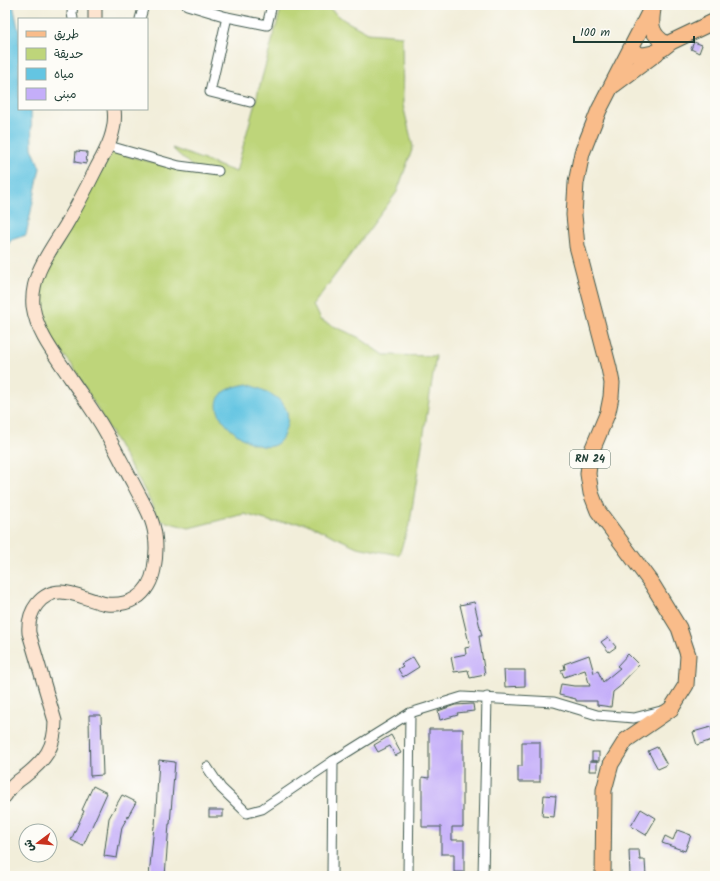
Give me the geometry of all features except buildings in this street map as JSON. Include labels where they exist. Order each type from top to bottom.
[{"type":"main road","name":"RN 24","points":[[603,876],[604,790],[611,764],[626,740],[670,709],[686,685],[688,655],[679,628],[652,584],[598,511],[591,493],[588,474],[590,455],[608,412],[612,383],[577,246],[574,215],[576,183],[582,153],[599,110],[653,5]]},
{"type":"main road","points":[[653,5],[651,26],[654,34],[665,44]]},
{"type":"main road","points":[[629,53],[643,55],[653,53],[665,44],[715,20]]},
{"type":"main road","points":[[637,36],[665,44]]},
{"type":"main road","points":[[612,87],[665,44]]},
{"type":"street","points":[[73,5],[73,18]]},
{"type":"street","points":[[95,5],[95,18]]},
{"type":"street","points":[[140,18],[144,5]]},
{"type":"street","points":[[187,5],[227,17],[266,25],[272,5]]},
{"type":"street","points":[[227,17],[210,92],[250,102]]},
{"type":"street","points":[[5,796],[10,788],[43,760],[51,746],[55,731],[54,721],[29,633],[29,620],[34,608],[39,601],[46,596],[58,592],[71,593],[106,604],[124,603],[140,596],[146,590],[154,566],[156,553],[155,534],[150,516],[102,425],[46,342],[33,306],[37,276],[43,262],[82,196],[109,146],[114,125],[114,110]]},
{"type":"street","points":[[109,146],[179,166],[218,171]]},
{"type":"street","points":[[207,768],[221,788],[247,813],[262,809],[333,761],[410,713],[462,697],[487,697],[554,702],[597,715],[634,718],[670,709]]},
{"type":"street","points":[[483,876],[487,697]]},
{"type":"street","points":[[408,876],[410,713]]},
{"type":"street","points":[[332,876],[333,761]]},
{"type":"green space","points":[[282,5],[325,5],[344,20],[368,33],[402,36],[403,105],[413,147],[397,192],[313,305],[320,320],[358,337],[384,355],[436,356],[410,522],[399,555],[357,547],[305,523],[273,522],[244,514],[189,528],[159,520],[146,493],[72,365],[54,343],[47,331],[42,315],[41,281],[54,252],[112,152],[200,174],[172,148],[236,172]]},
{"type":"water","points":[[5,5],[13,5],[18,28],[18,110],[31,110],[32,148],[40,168],[26,235],[11,240],[5,249]]},
{"type":"water","points":[[248,384],[273,395],[284,406],[287,413],[288,421],[283,436],[279,442],[272,446],[260,446],[247,441],[234,432],[224,421],[218,410],[218,399],[228,390]]}]
